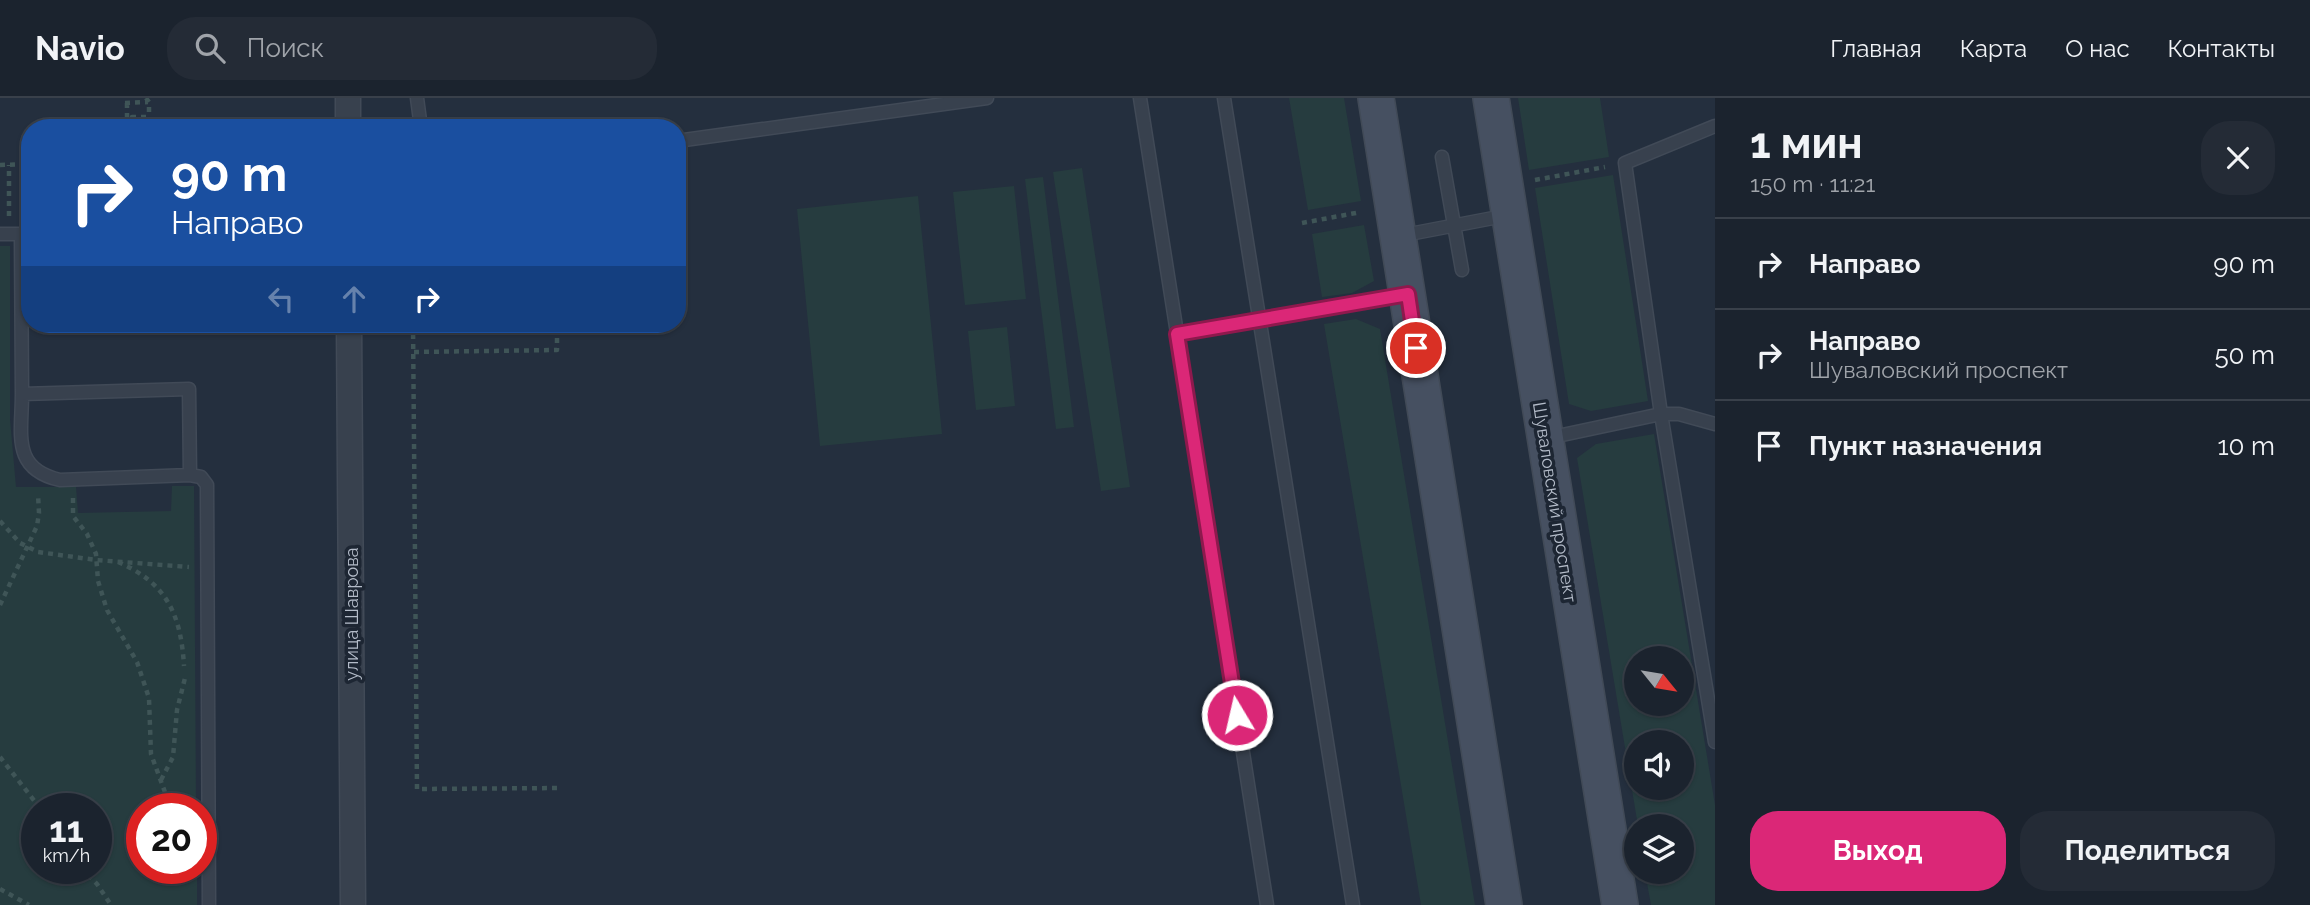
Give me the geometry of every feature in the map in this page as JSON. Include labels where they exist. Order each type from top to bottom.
[{"type":"main road","points":[[1376,98],[1504,905]]},
{"type":"main road","name":"Шуваловский проспект","points":[[1491,98],[1620,905]]},
{"type":"street","points":[[348,98],[348,119]]},
{"type":"street","name":"улица Шаврова","points":[[349,333],[353,905]]},
{"type":"lane","points":[[417,98],[420,119]]},
{"type":"lane","points":[[686,140],[987,98]]},
{"type":"lane","points":[[1140,98],[1267,905]]},
{"type":"lane","points":[[1224,98],[1353,905]]},
{"type":"lane","points":[[1715,126],[1626,163],[1661,414],[1715,742]]},
{"type":"lane","points":[[1443,157],[1462,270]]},
{"type":"lane","points":[[1399,236],[1509,215]]},
{"type":"lane","points":[[15,234],[23,451],[29,466],[42,476],[60,480],[190,475],[201,477],[207,485],[209,905]]},
{"type":"lane","points":[[1177,334],[1408,294]]},
{"type":"lane","points":[[22,394],[189,389],[190,475]]},
{"type":"lane","points":[[1544,439],[1661,414],[1679,414],[1715,424]]},
{"type":"path","points":[[127,119],[126,103],[147,100],[149,117],[132,119]]},
{"type":"path","points":[[1534,180],[1626,163]]},
{"type":"path","points":[[0,165],[21,164]]},
{"type":"path","points":[[9,165],[15,234]]},
{"type":"path","points":[[1302,223],[1361,212]]},
{"type":"path","points":[[414,333],[416,789],[562,788]]},
{"type":"path","points":[[414,352],[557,350],[557,333]]},
{"type":"path","points":[[0,605],[40,513],[37,472]]},
{"type":"path","points":[[73,480],[73,516],[87,534],[96,554],[98,581],[107,610],[137,662],[149,698],[151,754],[164,793]]},
{"type":"path","points":[[0,521],[20,543],[38,552],[96,560],[208,568]]},
{"type":"path","points":[[118,562],[147,576],[159,589],[178,621],[182,638],[185,677],[177,710],[173,757],[161,781]]},
{"type":"path","points":[[0,757],[28,793]]},
{"type":"path","points":[[97,884],[110,905]]},
{"type":"path","points":[[0,889],[29,905]]},
{"type":"green space","points":[[1289,98],[1344,98],[1361,201],[1308,210]]},
{"type":"green space","points":[[1518,98],[1600,98],[1609,157],[1529,170]]},
{"type":"green space","points":[[1082,168],[1130,487],[1101,491],[1053,172]]},
{"type":"green space","points":[[1613,175],[1648,401],[1591,411],[1569,404],[1535,188]]},
{"type":"green space","points":[[1043,177],[1074,427],[1056,429],[1025,179]]},
{"type":"green space","points":[[1014,186],[1026,299],[965,305],[953,192]]},
{"type":"green space","points":[[918,196],[942,434],[820,446],[797,209]]},
{"type":"green space","points":[[1364,225],[1374,281],[1352,293],[1322,297],[1312,234]]},
{"type":"green space","points":[[0,246],[10,246],[10,419],[16,487],[76,487],[78,513],[171,511],[172,486],[194,486],[196,793],[126,793],[126,884],[197,884],[197,905],[0,905]]},
{"type":"green space","points":[[1356,319],[1380,329],[1475,905],[1421,905],[1324,324]]},
{"type":"green space","points":[[1007,327],[1015,406],[976,410],[968,331]]},
{"type":"green space","points":[[1654,434],[1689,646],[1624,646],[1624,716],[1694,716],[1694,677],[1715,805],[1715,905],[1651,905],[1647,884],[1694,884],[1694,814],[1636,814],[1634,800],[1694,800],[1694,730],[1624,730],[1624,742],[1577,458],[1596,444]]},
{"type":"route","points":[[1237,715],[1177,334],[1408,294],[1416,348]]}]
